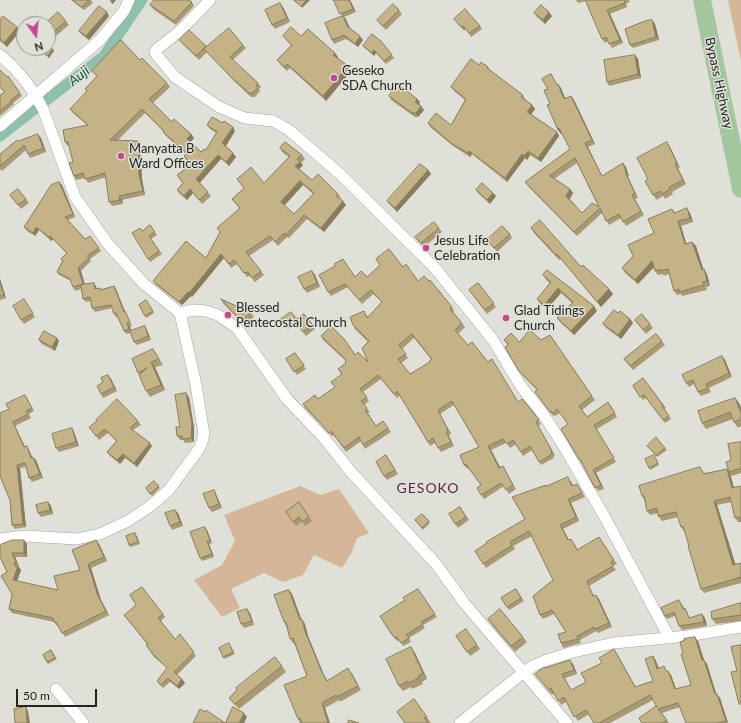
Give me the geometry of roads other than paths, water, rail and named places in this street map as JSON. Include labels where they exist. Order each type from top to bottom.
[{"type":"main road","name":"Bypass Highway","points":[[702,0],[741,189]]},
{"type":"street","points":[[0,126],[36,97],[100,40],[124,11],[129,0]]},
{"type":"street","points":[[210,0],[181,30],[156,50],[155,53],[158,58],[175,77],[219,107],[245,118],[273,121],[289,130],[340,174],[436,268],[493,340],[520,385],[543,414],[560,440],[603,514],[669,637]]},
{"type":"street","points":[[0,55],[9,63],[36,97],[43,109],[75,196],[113,249],[144,284],[180,313],[196,384],[204,434],[199,449],[168,491],[149,507],[128,521],[100,534],[78,539],[25,536],[0,539]]},
{"type":"street","points":[[180,313],[194,310],[206,310],[218,315],[237,328],[287,399],[324,438],[351,472],[436,564],[466,604],[567,723]]},
{"type":"street","points":[[460,723],[524,672],[536,665],[573,652],[614,643],[688,636],[741,627]]},
{"type":"street","points":[[56,689],[83,723]]},
{"type":"waterway","name":"Auji","points":[[0,136],[104,56],[142,0]]},
{"type":"place","name":"Geseko SDA Church","points":[[334,78]]},
{"type":"place","name":"Manyatta B Ward Offices","points":[[121,156]]},
{"type":"place","name":"Jesus Life Celebration","points":[[426,248]]},
{"type":"place","name":"Blessed Pentecostal Church","points":[[228,315]]},
{"type":"place","name":"Glad Tidings Church","points":[[506,318]]},
{"type":"district","name":"GESOKO","points":[[428,488]]}]
